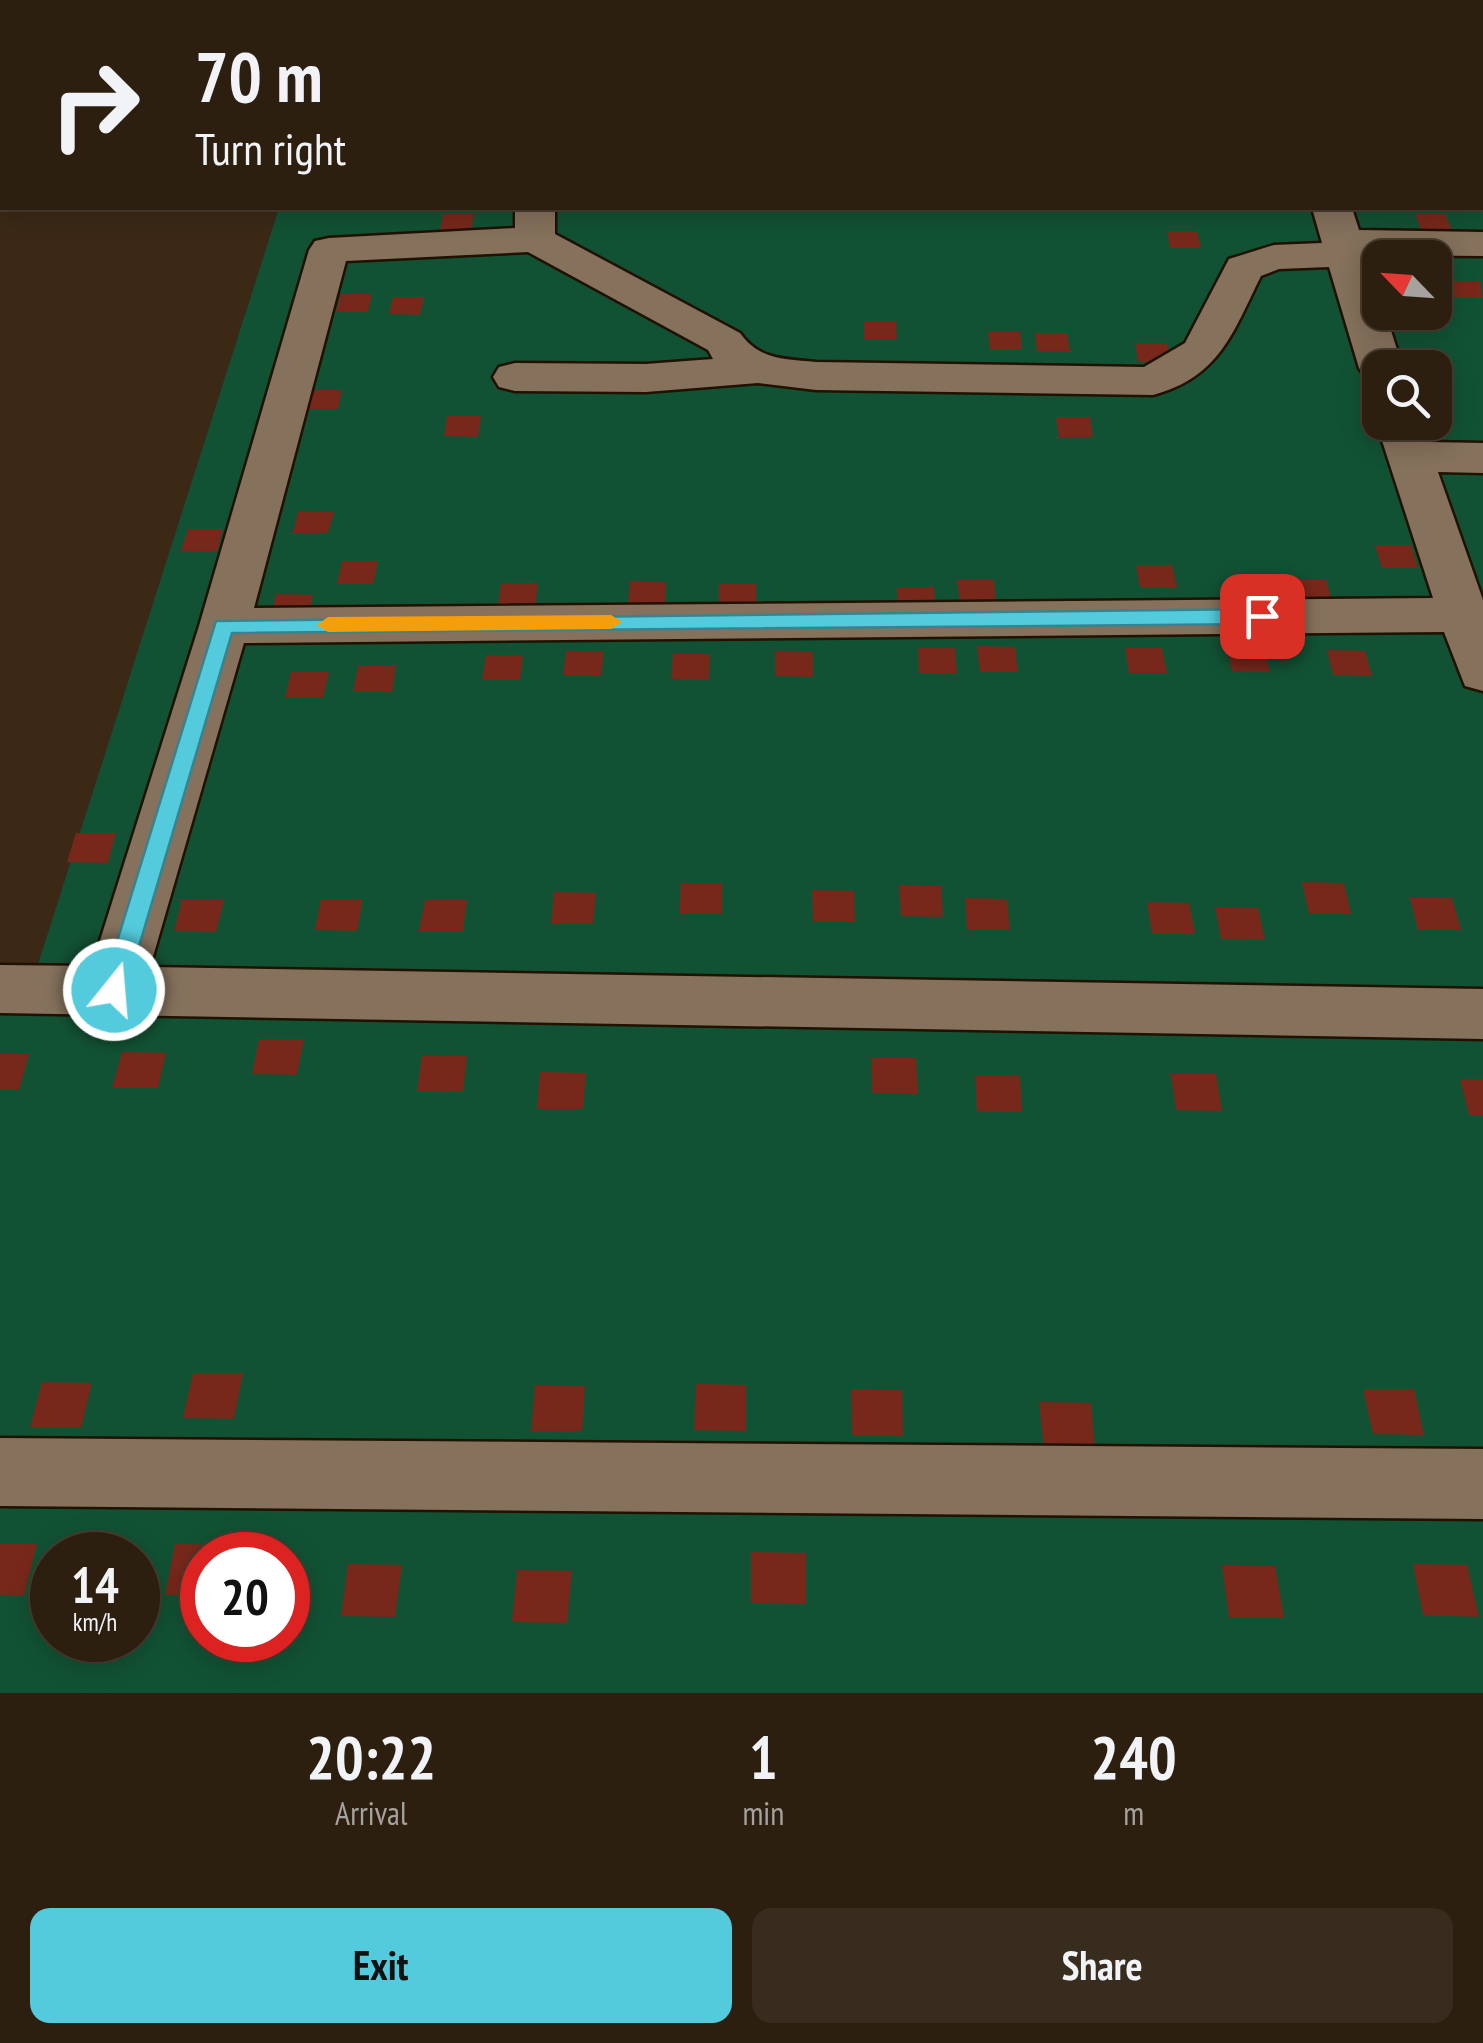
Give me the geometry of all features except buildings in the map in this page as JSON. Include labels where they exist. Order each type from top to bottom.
[{"type":"street","points":[[114,990],[224,626],[328,250],[535,223],[725,342],[732,356],[758,368]]},
{"type":"street","points":[[1341,234],[1376,350]]},
{"type":"street","points":[[516,377],[646,378],[758,368],[816,376],[1154,381],[1202,350],[1244,268],[1341,234],[1483,244]]},
{"type":"street","points":[[1403,440],[1483,458]]},
{"type":"street","points":[[1403,440],[1483,672]]},
{"type":"street","points":[[224,626],[1462,615]]},
{"type":"street","points":[[0,989],[1483,1014]]},
{"type":"street","points":[[0,1472],[1483,1484]]},
{"type":"green space","points":[[278,210],[1483,210],[1483,1693],[0,1693],[0,977],[34,977]]},
{"type":"slow traffic","points":[[328,625],[611,622]]},
{"type":"route","points":[[114,990],[224,626],[1262,616]]}]
